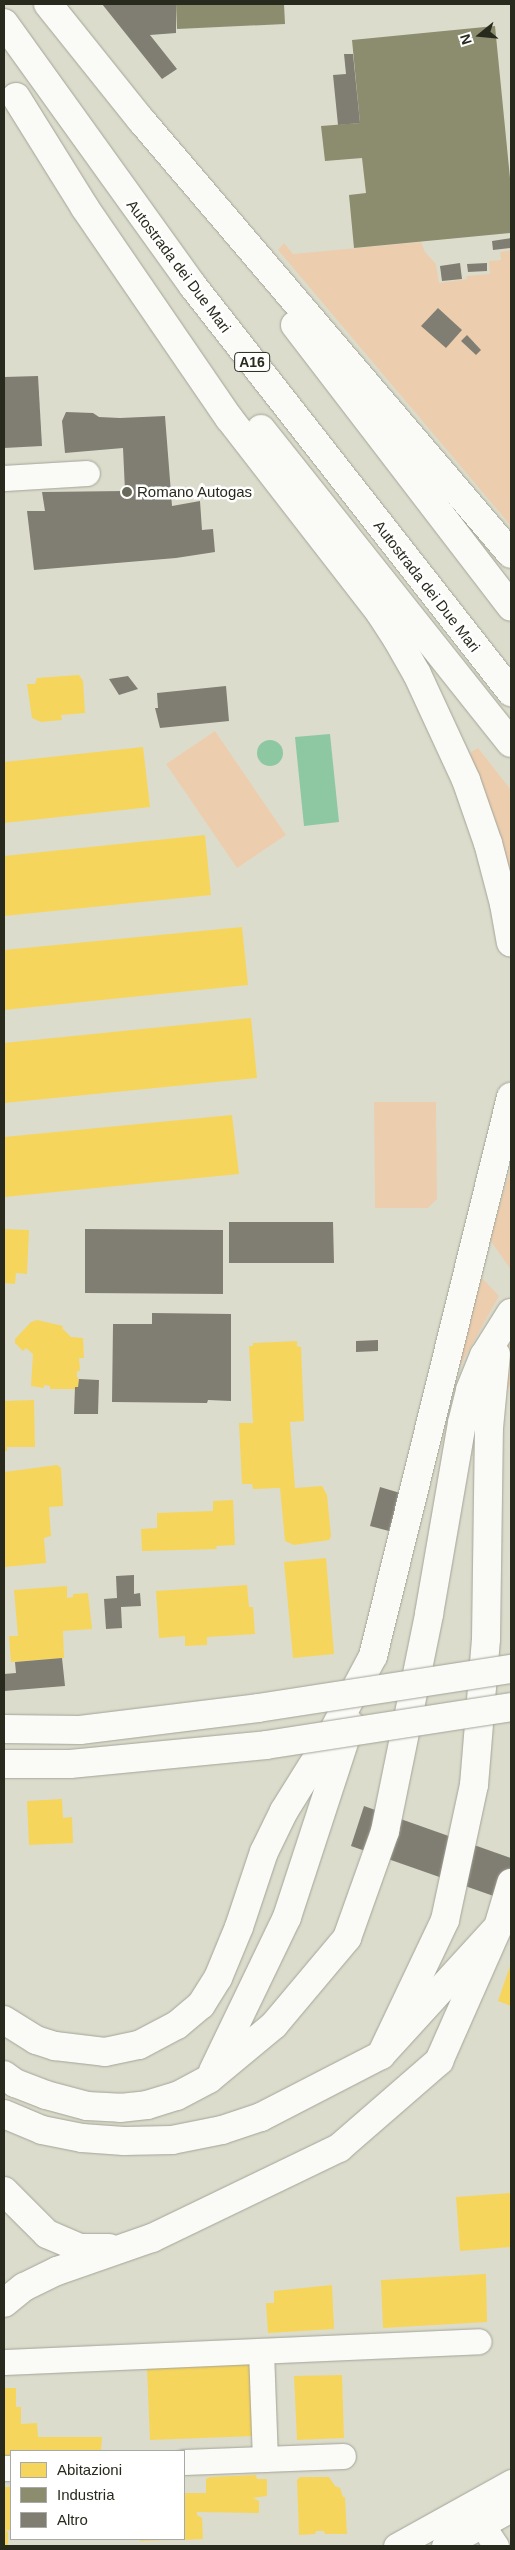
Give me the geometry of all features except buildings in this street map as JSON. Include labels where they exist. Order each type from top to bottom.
[{"type":"highway","points":[[48,4],[141,120],[511,554]]},
{"type":"highway","name":"Autostrada dei Due Mari","points":[[4,23],[181,270],[349,488],[511,692]]},
{"type":"highway","points":[[10,88],[85,208],[228,418],[368,598],[397,639],[417,674],[466,780],[490,852],[511,942]]},
{"type":"highway","name":"Autostrada dei Due Mari","points":[[10,88],[91,204],[243,406],[511,743]]},
{"type":"highway","points":[[141,120],[343,390],[511,607]]},
{"type":"highway","points":[[349,488],[511,674]]},
{"type":"highway","points":[[209,2079],[287,1917],[373,1656],[511,1097]]},
{"type":"highway","points":[[381,2054],[445,1920],[474,1785],[486,1639],[490,1394],[506,1321]]},
{"type":"highway","points":[[4,2075],[15,2083],[46,2095],[87,2106],[120,2108],[147,2105],[177,2096],[209,2079],[274,2025],[347,1938],[385,1831],[429,1614],[462,1423],[470,1390],[484,1356],[506,1321]]},
{"type":"highway","points":[[4,2020],[36,2040],[55,2046],[105,2052],[139,2045],[177,2024],[201,2005],[218,1978],[239,1927],[264,1852],[276,1827],[330,1737],[373,1656]]},
{"type":"highway","points":[[4,1729],[90,1728],[258,1708],[511,1669]]},
{"type":"highway","points":[[4,1764],[70,1764],[266,1745],[511,1707]]},
{"type":"highway","points":[[4,2303],[24,2287],[58,2271],[126,2248],[339,2148],[440,2061],[498,1927],[511,1883]]},
{"type":"highway","points":[[4,2114],[42,2130],[82,2138],[124,2141],[172,2140],[222,2130],[261,2116],[381,2054],[498,1927]]},
{"type":"highway","points":[[4,2191],[46,2234],[80,2248],[126,2248]]},
{"type":"street","points":[[4,478],[87,473]]},
{"type":"street","points":[[4,2362],[479,2341]]},
{"type":"street","points":[[261,2350],[265,2459]]},
{"type":"street","points":[[185,2462],[343,2456]]},
{"type":"street","points":[[396,2546],[511,2482]]},
{"type":"street","points":[[444,2546],[511,2509]]},
{"type":"street","points":[[482,2525],[496,2546]]},
{"type":"shaded area","points":[[421,242],[425,252],[436,264],[439,283],[467,279],[466,276],[490,274],[489,261],[501,260],[500,252],[511,250],[511,526],[278,250],[284,243],[293,254]]},
{"type":"shaded area","points":[[215,731],[286,835],[237,868],[166,764]]},
{"type":"shaded area","points":[[330,734],[339,822],[304,826],[295,737]]},
{"type":"shaded area","points":[[270,740],[279,744],[283,753],[279,762],[270,766],[261,762],[257,753],[261,744]]},
{"type":"shaded area","points":[[478,748],[511,790],[511,880],[470,757],[472,751]]},
{"type":"shaded area","points":[[374,1102],[436,1102],[437,1199],[428,1208],[375,1208]]},
{"type":"shaded area","points":[[511,1166],[511,1270],[490,1240]]},
{"type":"shaded area","points":[[482,1278],[499,1296],[459,1368],[456,1364]]},
{"type":"shaded area","points":[[511,1335],[511,1384],[498,1400],[503,1351]]},
{"type":"place","name":"Romano Autogas","points":[[127,492]]}]
